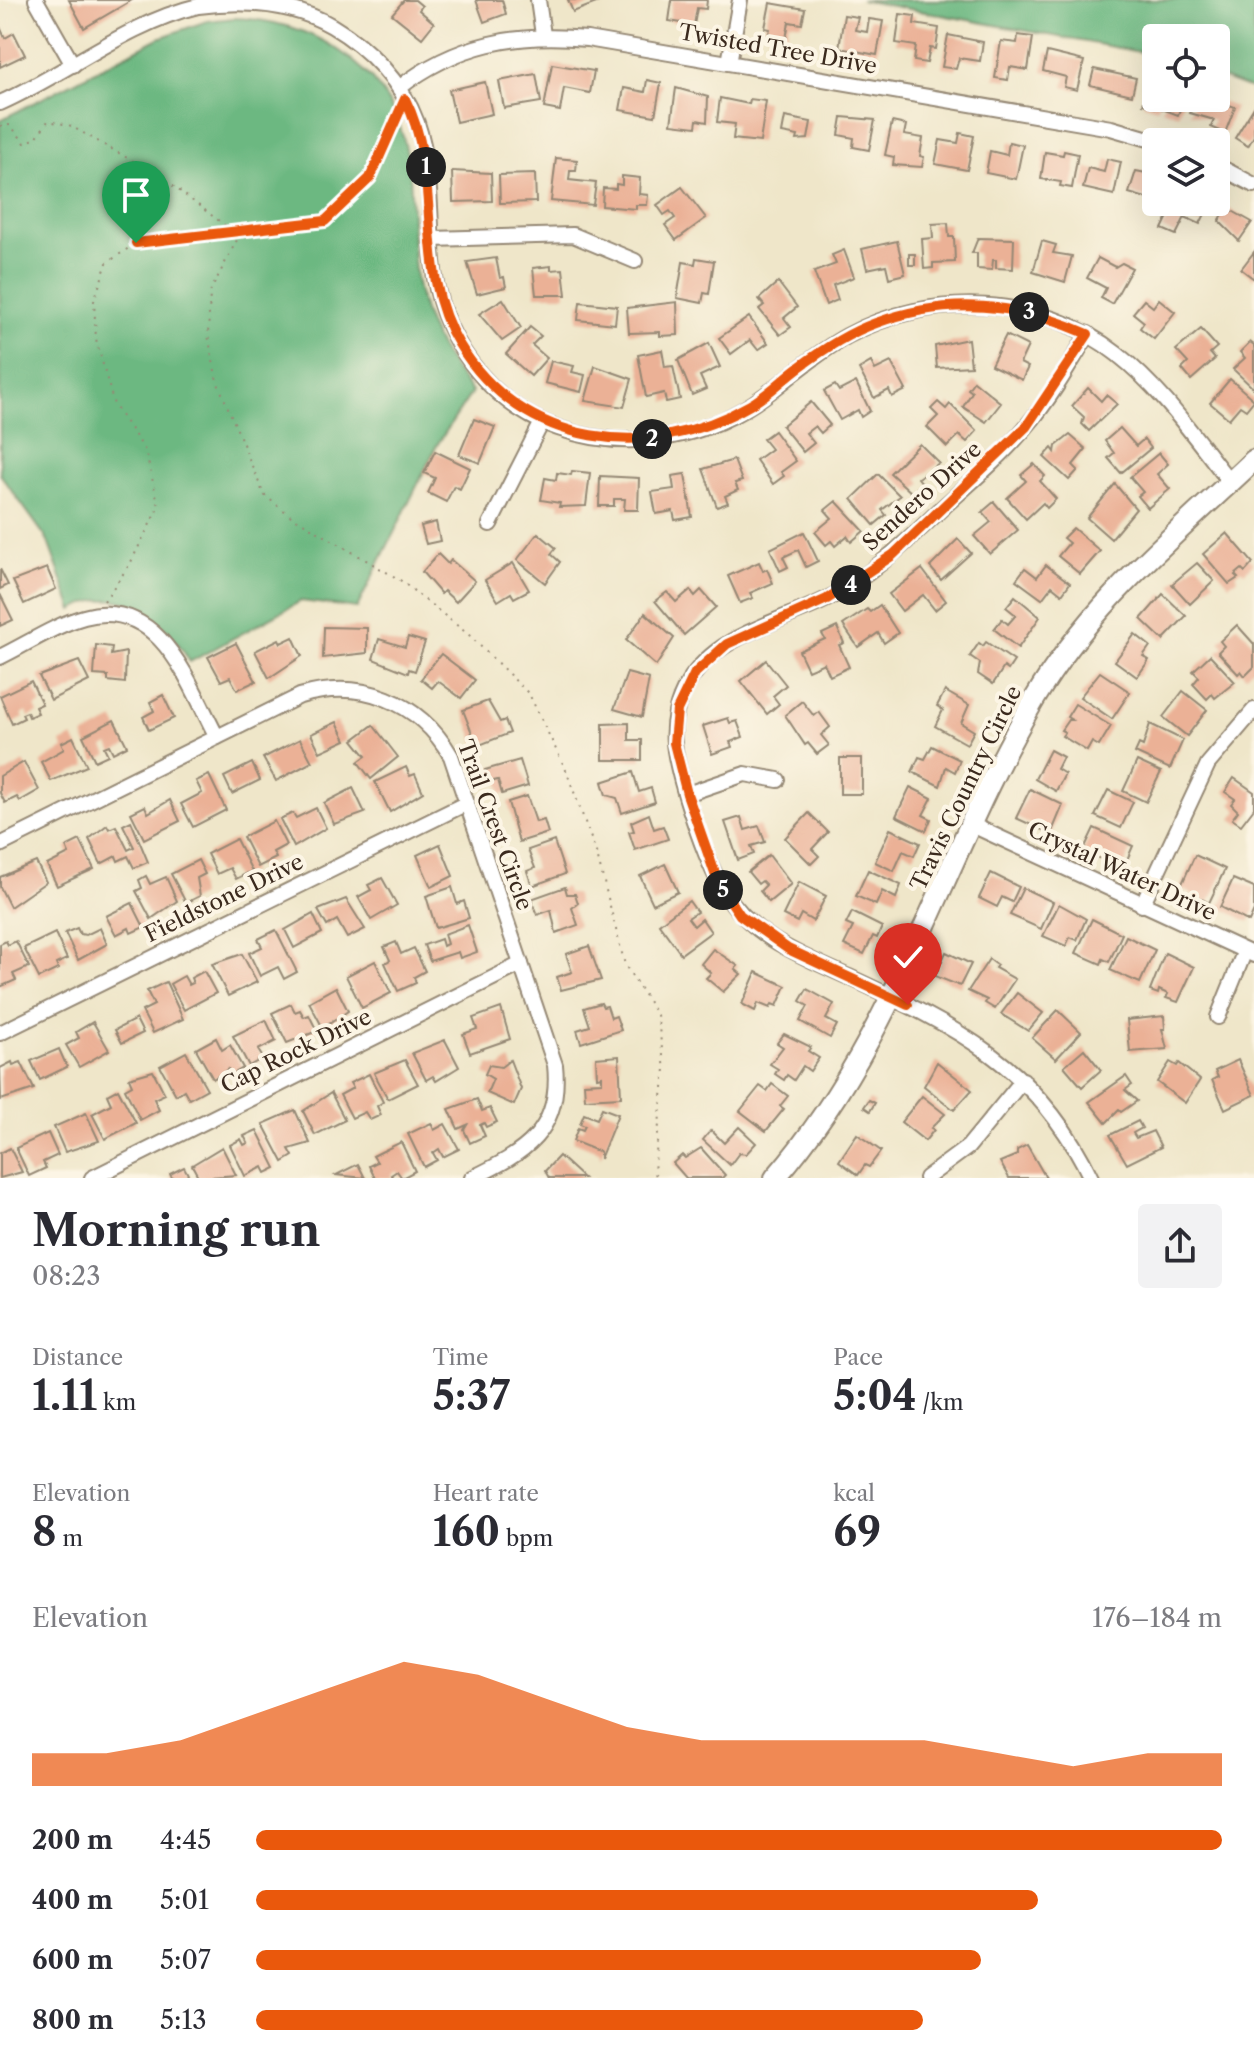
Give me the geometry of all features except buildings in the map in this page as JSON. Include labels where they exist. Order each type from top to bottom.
[{"type":"street","points":[[36,0],[73,65]]},
{"type":"street","points":[[538,0],[543,35]]},
{"type":"street","points":[[729,63],[740,0]]},
{"type":"street","points":[[0,103],[176,13],[214,3],[249,2],[287,8],[322,20],[364,49],[402,94],[416,120],[425,158],[436,290],[457,342],[495,390],[542,422],[572,433],[625,441],[689,432],[755,403],[798,368],[875,323],[928,309],[1005,307],[1040,314],[1088,334],[1116,353],[1153,387],[1230,482]]},
{"type":"street","name":"Twisted Tree Drive","points":[[402,94],[427,67],[455,54],[543,35],[729,63],[1111,128],[1142,137]]},
{"type":"street","points":[[1230,172],[1254,185]]},
{"type":"street","points":[[432,239],[573,235],[635,261]]},
{"type":"street","name":"Sendero Drive","points":[[1088,334],[1026,427],[893,555],[827,599],[727,644],[695,673],[682,694],[674,727],[674,743],[687,794],[718,882],[740,915],[772,941],[970,1037],[1023,1080],[1066,1130],[1091,1178]]},
{"type":"street","points":[[490,524],[542,422]]},
{"type":"street","name":"Travis Country Circle","points":[[775,1178],[841,1093],[892,997],[1018,729],[1073,643],[1128,576],[1254,460]]},
{"type":"street","points":[[0,657],[67,624],[95,615],[132,619],[157,633],[174,654],[217,737]]},
{"type":"street","name":"Trail Crest Circle","points":[[0,845],[311,693],[348,689],[376,694],[415,713],[435,731],[451,756],[555,1065],[555,1094],[547,1121],[531,1145],[472,1178]]},
{"type":"street","points":[[1142,905],[1208,764],[1253,712]]},
{"type":"street","points":[[687,794],[745,774],[778,780]]},
{"type":"street","name":"Fieldstone Drive","points":[[0,1033],[467,803]]},
{"type":"street","name":"Crystal Water Drive","points":[[972,825],[1249,954]]},
{"type":"street","points":[[1218,1017],[1249,954]]},
{"type":"street","name":"Cap Rock Drive","points":[[92,1178],[521,964]]},
{"type":"street","points":[[926,1178],[968,1147],[1023,1080]]},
{"type":"path","points":[[95,615],[130,564],[159,506],[145,450],[114,405],[96,339],[94,301],[107,263],[136,243],[325,221],[370,178],[402,94]]},
{"type":"path","points":[[0,126],[10,125],[25,143],[36,138],[48,121],[69,125],[161,177],[239,236],[210,292],[208,335],[217,381],[264,495],[291,516],[400,580],[469,635],[529,694],[566,770],[597,855],[625,965],[657,1015],[665,1069],[657,1124],[654,1171],[657,1178]]},
{"type":"green space","points":[[861,0],[1254,0],[1254,90],[1230,81],[1230,24],[1142,24],[1142,52]]},
{"type":"green space","points":[[234,18],[289,27],[315,37],[340,51],[380,89],[394,113],[408,159],[416,278],[424,311],[440,348],[472,392],[437,445],[357,608],[301,601],[190,662],[168,632],[141,609],[125,602],[109,600],[91,602],[73,610],[47,539],[0,474],[0,120],[159,38],[207,21]]},
{"type":"route","points":[[136,243],[325,221],[370,178],[405,99],[416,120],[425,158],[436,290],[457,342],[495,390],[542,422],[572,433],[625,441],[649,440],[712,425],[755,403],[821,351],[850,335],[875,323],[928,309],[982,305],[1005,307],[1040,314],[1088,334],[1044,404],[1013,442],[893,555],[827,599],[727,644],[695,673],[682,694],[677,710],[674,743],[687,794],[718,882],[740,915],[772,941],[908,1005]]}]
